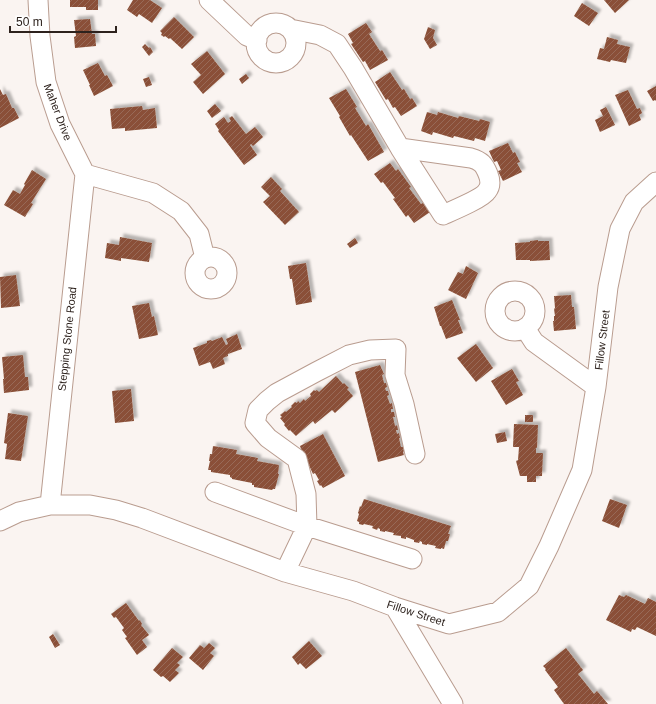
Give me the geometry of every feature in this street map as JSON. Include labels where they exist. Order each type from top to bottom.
[{"type":"street","name":"Maher Drive","points":[[38,0],[40,36],[46,82],[60,124],[84,174]]},
{"type":"street","points":[[209,0],[247,36],[257,40]]},
{"type":"street","points":[[275,23],[283,24],[294,34],[296,48],[288,59],[276,63],[269,62],[259,53],[257,40],[260,32],[266,26],[275,23]]},
{"type":"street","points":[[290,29],[320,34],[337,44],[353,68],[400,148],[443,215],[477,199],[487,192],[490,183],[489,176],[479,160],[400,148]]},
{"type":"street","points":[[84,174],[153,193],[181,211],[199,234],[205,258]]},
{"type":"street","name":"Stepping Stone Road","points":[[50,505],[84,174]]},
{"type":"street","name":"Fillow Street","points":[[0,522],[19,512],[50,505],[90,505],[116,510],[142,518],[286,572],[353,591],[395,607],[449,624],[498,612],[528,586],[549,546],[582,470],[596,387],[608,287],[620,228],[634,202],[656,182]]},
{"type":"street","points":[[525,328],[534,342],[596,387]]},
{"type":"street","points":[[286,572],[307,526],[306,494],[297,459],[268,438],[255,423],[258,410],[277,394],[349,355],[370,350],[396,349],[395,374],[404,404],[415,454]]},
{"type":"street","points":[[215,492],[307,526],[412,559]]},
{"type":"street","points":[[395,607],[453,704]]},
{"type":"building","points":[[70,0],[98,0],[98,10],[86,10],[86,7],[70,7]]},
{"type":"building","points":[[133,0],[150,0],[162,8],[152,23],[139,14],[137,17],[127,10]]},
{"type":"building","points":[[604,0],[629,0],[615,13]]},
{"type":"building","points":[[582,3],[598,13],[589,26],[574,16]]},
{"type":"building","points":[[174,17],[194,37],[182,49],[170,38],[169,39],[161,35],[162,33],[160,31]]},
{"type":"building","points":[[90,19],[92,34],[95,34],[96,46],[75,48],[74,37],[76,36],[74,20]]},
{"type":"building","points":[[366,23],[372,32],[369,34],[388,60],[370,70],[365,61],[363,62],[351,44],[353,43],[348,34]]},
{"type":"building","points":[[428,27],[435,30],[433,38],[437,45],[430,49],[424,39]]},
{"type":"building","points":[[607,37],[618,40],[617,44],[630,47],[626,63],[597,59],[600,48],[604,49]]},
{"type":"building","points":[[145,44],[149,48],[150,47],[153,52],[149,56],[142,47]]},
{"type":"building","points":[[207,51],[225,74],[203,94],[193,82],[201,75],[191,64]]},
{"type":"building","points":[[98,63],[105,76],[107,75],[113,86],[94,96],[83,70]]},
{"type":"building","points":[[390,72],[402,90],[404,89],[410,99],[412,98],[417,106],[401,116],[395,107],[393,108],[388,99],[386,100],[375,82]]},
{"type":"building","points":[[246,74],[249,78],[242,84],[239,79]]},
{"type":"building","points":[[149,77],[152,85],[146,87],[143,79]]},
{"type":"building","points":[[656,86],[656,101],[653,101],[647,91]]},
{"type":"building","points":[[0,89],[3,95],[6,94],[12,108],[14,108],[19,118],[0,128]]},
{"type":"building","points":[[346,89],[357,107],[355,108],[366,126],[368,124],[384,152],[368,161],[351,135],[350,136],[329,98]]},
{"type":"building","points":[[628,90],[637,109],[640,108],[642,113],[639,115],[641,120],[629,126],[615,95]]},
{"type":"building","points":[[215,104],[221,111],[212,118],[207,111]]},
{"type":"building","points":[[142,106],[143,110],[155,108],[157,128],[125,131],[125,128],[112,129],[110,109]]},
{"type":"building","points":[[606,107],[615,125],[600,132],[595,120],[603,116],[600,110]]},
{"type":"building","points":[[427,112],[437,115],[438,112],[458,118],[459,116],[490,122],[485,141],[475,138],[474,141],[454,136],[453,138],[433,132],[432,135],[421,131]]},
{"type":"building","points":[[232,116],[246,134],[255,127],[263,137],[253,146],[251,144],[250,145],[257,155],[244,165],[218,131],[219,130],[215,124],[224,117],[228,123],[231,121],[229,118]]},
{"type":"building","points":[[508,143],[520,162],[517,163],[522,172],[503,181],[498,171],[501,170],[497,161],[494,162],[489,151]]},
{"type":"building","points":[[390,163],[396,171],[398,169],[411,187],[409,188],[421,204],[423,203],[430,212],[414,223],[408,215],[406,217],[393,199],[395,198],[383,182],[381,183],[374,174]]},
{"type":"building","points":[[32,170],[46,179],[31,203],[33,204],[25,217],[4,205],[13,190],[20,194]]},
{"type":"building","points":[[271,177],[282,189],[280,191],[299,212],[285,225],[263,202],[270,196],[261,187]]},
{"type":"building","points":[[120,237],[152,243],[149,262],[121,258],[121,261],[105,258],[107,243],[119,245]]},
{"type":"building","points":[[355,238],[358,243],[350,248],[347,244]]},
{"type":"building","points":[[538,240],[549,241],[550,260],[516,260],[515,243]]},
{"type":"building","points":[[306,263],[312,302],[296,305],[292,279],[290,279],[288,266]]},
{"type":"building","points":[[466,266],[478,273],[466,299],[448,290],[458,272],[463,274]]},
{"type":"building","points":[[16,275],[20,306],[1,308],[0,277]]},
{"type":"building","points":[[571,295],[572,307],[574,307],[576,329],[554,331],[554,296]]},
{"type":"building","points":[[452,300],[460,320],[458,320],[463,333],[446,339],[434,307]]},
{"type":"building","points":[[149,303],[152,317],[154,316],[158,335],[139,339],[132,306]]},
{"type":"building","points":[[237,334],[242,349],[228,354],[228,356],[223,358],[225,364],[213,369],[210,362],[199,366],[193,348],[207,343],[207,341],[212,341],[222,337],[226,345],[228,344],[226,339]]},
{"type":"building","points":[[476,344],[493,368],[476,382],[457,358]]},
{"type":"building","points":[[23,355],[25,377],[28,377],[29,390],[4,393],[2,357]]},
{"type":"building","points":[[380,365],[384,374],[382,375],[384,383],[386,383],[387,387],[385,388],[389,395],[387,396],[390,404],[392,403],[393,409],[391,409],[391,412],[394,412],[395,417],[393,417],[395,426],[397,425],[398,430],[396,430],[397,434],[399,433],[404,455],[378,462],[355,372]]},
{"type":"building","points":[[512,369],[519,381],[516,382],[523,395],[506,405],[491,381]]},
{"type":"building","points":[[336,376],[349,388],[347,389],[353,396],[335,413],[332,410],[315,424],[313,421],[296,436],[290,430],[289,431],[280,418],[282,417],[280,415],[292,407],[291,406],[295,402],[297,403],[298,401],[300,403],[304,399],[305,401],[311,396],[310,394],[314,390],[319,392]]},
{"type":"building","points":[[131,389],[134,421],[115,423],[112,391]]},
{"type":"building","points":[[8,413],[28,416],[21,461],[5,459],[7,444],[4,443]]},
{"type":"building","points":[[525,415],[533,415],[533,422],[525,422]]},
{"type":"building","points":[[514,424],[538,425],[536,453],[543,453],[542,476],[536,476],[536,482],[527,482],[527,476],[520,476],[516,461],[518,460],[519,447],[513,447]]},
{"type":"building","points":[[505,432],[507,441],[497,443],[495,434]]},
{"type":"building","points":[[323,434],[345,476],[323,488],[317,481],[319,480],[315,473],[313,474],[305,454],[303,455],[300,449],[300,446]]},
{"type":"building","points":[[213,446],[237,450],[236,454],[258,458],[257,461],[279,465],[279,474],[275,489],[272,490],[254,487],[252,483],[232,479],[230,475],[211,472],[211,470],[208,470],[210,454],[212,454]]},
{"type":"building","points":[[364,499],[451,526],[448,534],[450,534],[448,541],[446,541],[444,549],[422,544],[420,541],[419,543],[414,542],[414,540],[406,537],[406,539],[401,538],[401,536],[393,535],[394,533],[380,531],[378,528],[377,530],[372,528],[373,526],[359,524],[357,521],[358,513]]},
{"type":"building","points":[[610,499],[627,505],[619,528],[602,521]]},
{"type":"building","points":[[619,595],[624,597],[626,595],[645,604],[648,598],[656,602],[656,636],[637,627],[635,630],[632,629],[631,632],[606,620]]},
{"type":"building","points":[[126,603],[139,621],[140,620],[141,625],[149,635],[142,640],[147,647],[137,655],[125,638],[127,637],[122,630],[124,628],[116,617],[114,618],[111,614]]},
{"type":"building","points":[[53,634],[60,645],[55,648],[49,637]]},
{"type":"building","points":[[309,641],[322,656],[306,669],[300,663],[298,665],[292,657]]},
{"type":"building","points":[[209,643],[215,648],[210,653],[214,656],[203,670],[189,658],[200,645],[204,648]]},
{"type":"building","points":[[172,648],[183,657],[177,663],[180,665],[175,670],[179,673],[170,682],[153,670]]},
{"type":"building","points":[[566,648],[583,670],[578,674],[594,694],[597,691],[608,704],[564,704],[554,690],[558,687],[543,666]]}]
